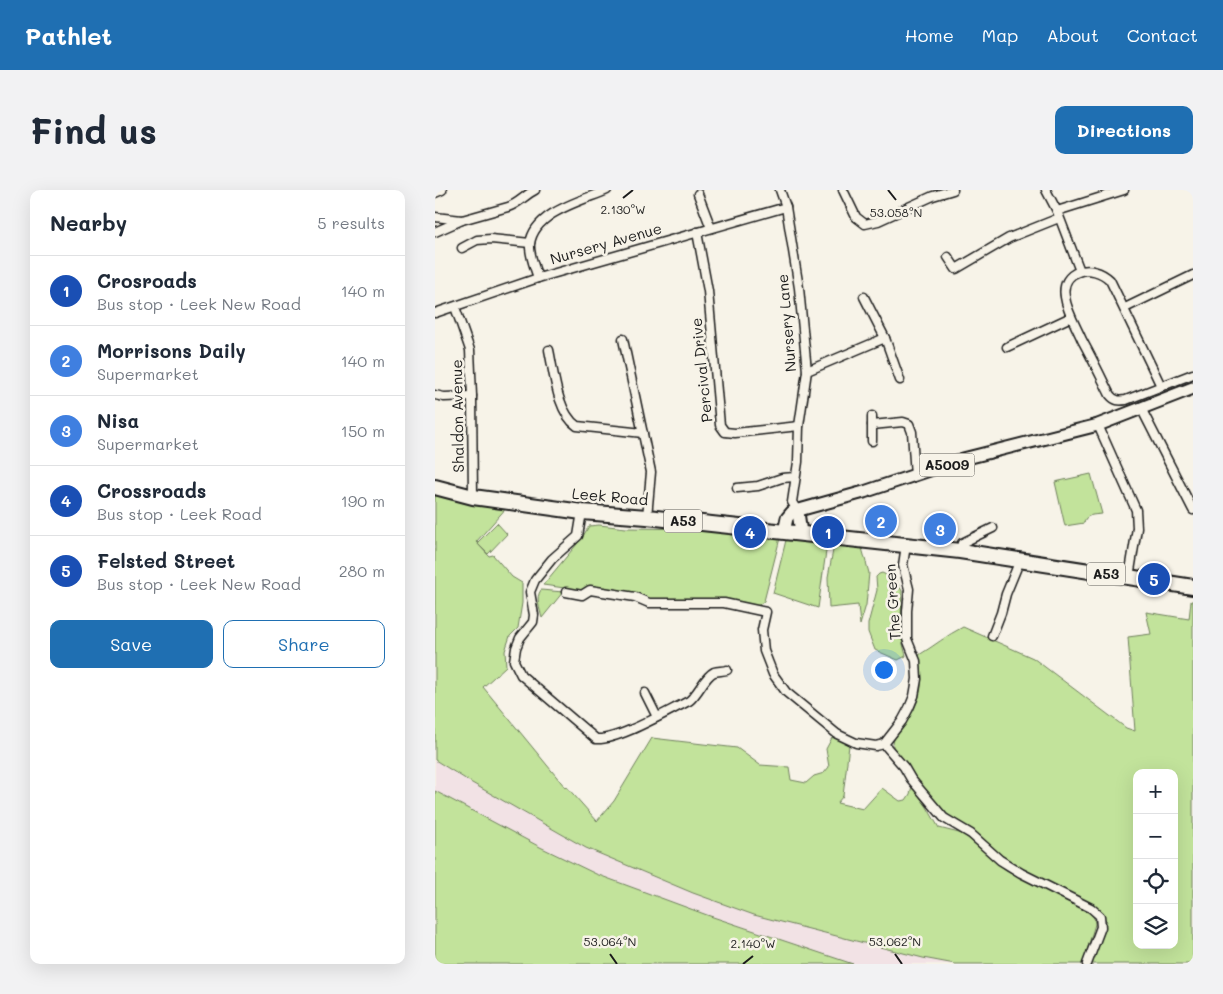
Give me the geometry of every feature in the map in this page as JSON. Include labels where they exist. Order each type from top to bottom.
[{"type":"highway","name":"Leek Road","points":[[435,487],[473,497],[582,512],[784,532]]},
{"type":"highway","name":"A53","points":[[784,532],[960,551],[1193,587]]},
{"type":"main road","name":"A5009","points":[[799,511],[963,460],[1097,425],[1191,392]]},
{"type":"main road","points":[[784,532],[787,518],[793,512],[799,511],[801,534]]},
{"type":"street","points":[[435,193],[443,190]]},
{"type":"street","points":[[435,232],[462,220],[513,206],[535,190]]},
{"type":"street","points":[[538,278],[531,258],[530,243],[536,229],[546,217],[561,208],[607,190]]},
{"type":"street","name":"Nursery Lane","points":[[780,190],[786,207],[799,288],[807,370],[799,426],[792,502],[799,511]]},
{"type":"street","points":[[843,190],[856,217],[865,224],[878,222],[933,196],[953,190]]},
{"type":"street","points":[[1046,190],[1080,270]]},
{"type":"street","points":[[948,257],[956,269],[1009,238],[1058,215],[1124,190]]},
{"type":"street","points":[[699,194],[711,228]]},
{"type":"street","name":"Nursery Avenue","points":[[435,313],[538,278],[786,207]]},
{"type":"street","points":[[435,217],[462,220]]},
{"type":"street","name":"Percival Drive","points":[[697,232],[707,290],[721,425],[725,432],[735,433],[799,426]]},
{"type":"street","points":[[462,248],[477,240],[491,239],[530,243]]},
{"type":"street","points":[[1161,386],[1115,288],[1104,274],[1091,269],[1080,270],[1068,281],[1064,294],[1071,317],[1114,400],[1128,399],[1193,374]]},
{"type":"street","points":[[1125,308],[1193,276]]},
{"type":"street","points":[[864,297],[885,338],[900,380]]},
{"type":"street","name":"Shaldon Avenue","points":[[455,306],[470,350],[473,497]]},
{"type":"street","points":[[1007,347],[1071,317]]},
{"type":"street","points":[[807,370],[885,338]]},
{"type":"street","points":[[623,339],[651,472],[647,517]]},
{"type":"street","points":[[549,350],[562,407],[571,422],[577,426],[643,433]]},
{"type":"street","points":[[435,395],[444,397],[472,396]]},
{"type":"street","points":[[1128,399],[1137,410],[1193,510]]},
{"type":"street","points":[[872,416],[872,441]]},
{"type":"street","points":[[872,425],[903,422],[909,424],[913,432],[915,476]]},
{"type":"street","points":[[1097,425],[1136,510],[1137,528],[1129,577]]},
{"type":"street","points":[[737,488],[758,486],[782,478],[795,477]]},
{"type":"street","points":[[582,512],[578,536],[551,559],[535,580],[530,592],[534,616],[533,622],[520,638],[514,661],[521,674],[596,739],[603,740],[657,718],[696,696],[705,680],[713,673],[727,670]]},
{"type":"street","points":[[960,551],[962,543],[993,528]]},
{"type":"street","name":"The Green","points":[[885,744],[902,721],[915,696],[917,679],[916,661],[907,639],[909,589],[903,565],[906,545]]},
{"type":"street","points":[[992,632],[1001,613],[1005,594],[1019,560]]},
{"type":"street","points":[[566,592],[582,595],[590,590],[599,591],[635,597],[649,603],[724,603],[766,612],[762,630],[764,651],[773,674],[786,692],[837,734],[856,743],[876,746],[885,744],[944,818],[971,834],[1000,860],[1021,873],[1091,908],[1100,916],[1101,927],[1087,964]]},
{"type":"street","points":[[645,694],[657,718]]},
{"type":"shaded area","points":[[435,760],[586,848],[693,893],[754,915],[923,958],[955,964],[853,964],[707,915],[596,874],[540,847],[435,791]]},
{"type":"green space","points":[[1091,474],[1102,514],[1088,516],[1084,523],[1065,526],[1055,482]]},
{"type":"green space","points":[[435,494],[508,506],[476,542],[489,556],[493,555],[512,577],[522,583],[522,603],[518,628],[510,636],[505,651],[506,666],[483,687],[565,787],[597,821],[614,801],[652,738],[737,748],[760,765],[789,767],[791,780],[806,783],[814,776],[824,773],[829,767],[826,749],[833,736],[849,745],[843,796],[837,803],[863,809],[882,788],[900,801],[906,800],[912,786],[939,828],[963,834],[1006,870],[1089,912],[1094,918],[1095,924],[1083,964],[955,964],[923,958],[754,915],[693,893],[586,848],[435,760]]},
{"type":"green space","points":[[497,523],[507,534],[488,554],[477,543]]},
{"type":"green space","points":[[599,525],[626,528],[705,529],[780,538],[764,601],[755,608],[650,601],[591,587],[579,590],[543,585],[582,538],[589,526]]},
{"type":"green space","points":[[786,540],[827,544],[818,608],[773,593]]},
{"type":"green space","points":[[834,545],[862,548],[869,573],[866,605],[860,625],[858,605],[829,608],[828,577]]},
{"type":"green space","points":[[882,573],[895,579],[902,591],[901,624],[906,656],[898,660],[875,650],[868,632],[868,624],[877,590],[876,577]]},
{"type":"green space","points":[[541,590],[563,592],[542,618],[538,600]]},
{"type":"green space","points":[[1191,601],[1193,601],[1193,964],[1091,964],[1107,921],[1003,858],[979,835],[953,819],[937,805],[893,750],[893,742],[910,717],[918,700],[922,675],[919,655],[963,627],[1033,658],[1126,728],[1135,731],[1128,637],[1151,634],[1146,612],[1189,619]]},
{"type":"green space","points":[[435,791],[540,847],[596,874],[707,915],[853,964],[435,964]]},
{"type":"place","name":"Morrisons Daily","points":[[881,521]]},
{"type":"place","name":"Nisa","points":[[940,529]]},
{"type":"place","name":"Crossroads","points":[[750,532]]},
{"type":"place","name":"Crosroads","points":[[828,532]]},
{"type":"place","name":"Felsted Street","points":[[1154,579]]}]
